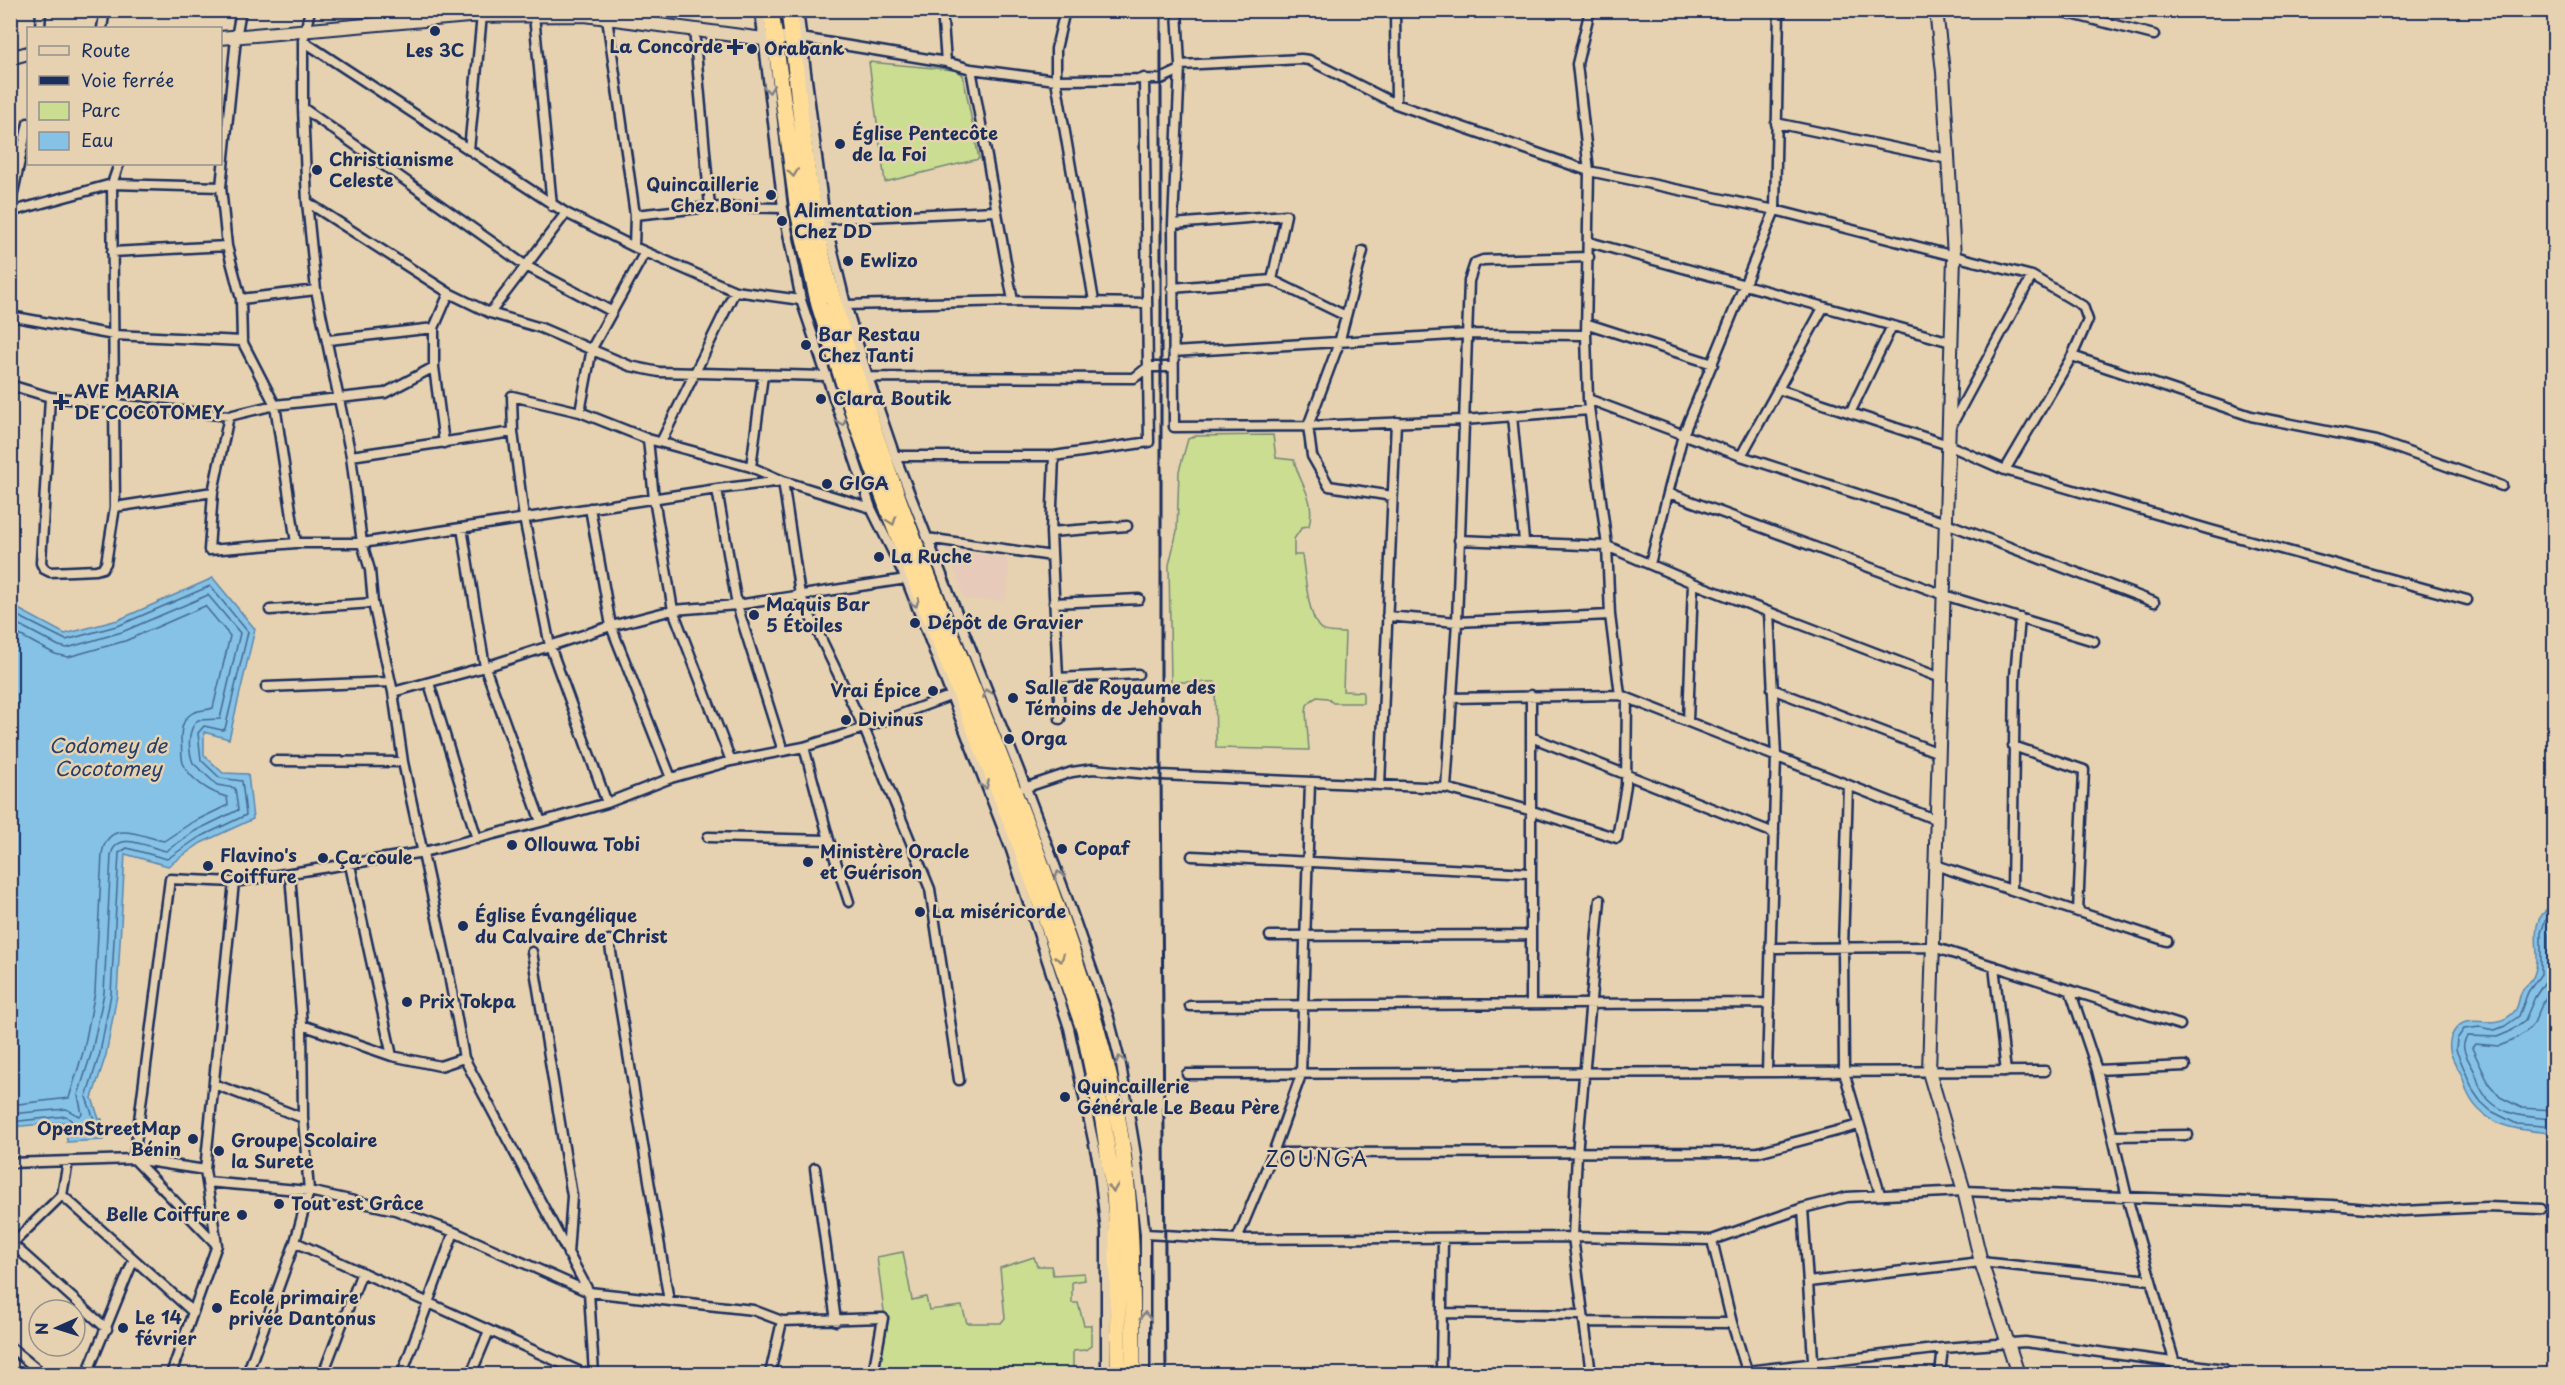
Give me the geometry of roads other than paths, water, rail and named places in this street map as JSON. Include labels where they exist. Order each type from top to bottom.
[{"type":"highway","points":[[771,10],[769,39],[798,211],[819,305],[844,385],[894,526],[1021,847],[1084,1029],[1103,1121],[1114,1195],[1118,1250],[1118,1374]]},
{"type":"highway","points":[[789,10],[796,37],[813,211],[834,300],[869,416],[901,503],[1020,789],[1035,842],[1088,998],[1112,1087],[1132,1230],[1132,1374]]},
{"type":"street","points":[[40,27],[41,10]]},
{"type":"street","points":[[102,27],[105,10]]},
{"type":"street","points":[[241,10],[236,38],[221,187],[227,246],[241,299],[242,341],[275,405],[296,543]]},
{"type":"street","points":[[310,10],[304,36],[303,108],[307,202],[316,290],[329,340],[338,399],[351,456],[362,543],[370,570],[373,603],[393,692],[403,762],[424,852],[464,1058],[589,1292],[594,1374]]},
{"type":"street","points":[[760,10],[769,39],[783,208],[801,300],[871,508],[906,579],[1011,850],[1069,1028],[1098,1163],[1106,1232],[1106,1374]]},
{"type":"street","points":[[798,10],[796,37],[825,219],[846,305],[868,377],[895,456],[1020,789],[1078,929],[1116,1046],[1129,1105],[1145,1234],[1145,1374]]},
{"type":"street","points":[[942,10],[946,62]]},
{"type":"street","points":[[1065,10],[1056,48],[1056,80],[1094,301]]},
{"type":"street","points":[[1177,10],[1179,68],[1172,288],[1174,427],[1308,426],[1464,420],[1589,410]]},
{"type":"street","points":[[1395,10],[1396,104]]},
{"type":"street","points":[[1020,789],[1072,772],[1093,769],[1161,776],[1446,788],[1529,810],[1617,838],[1626,775],[1624,696],[1610,615],[1607,546],[1588,399],[1586,335],[1589,171],[1577,64],[1590,10]]},
{"type":"street","points":[[1650,564],[1683,435],[1775,210],[1779,10]]},
{"type":"street","points":[[1936,10],[1943,72],[1954,257],[1929,1072],[1964,1191],[1981,1262],[2018,1374]]},
{"type":"street","points":[[2056,10],[2154,35]]},
{"type":"street","points":[[222,38],[304,36],[473,14],[585,13],[607,18],[769,39],[796,37],[946,62],[971,69],[1056,80],[1161,79],[1179,68],[1301,59],[1316,63],[1396,104],[1589,171],[1775,210],[2032,276],[2083,306],[2088,320],[2072,356],[2005,470]]},
{"type":"street","points":[[469,150],[473,14]]},
{"type":"street","points":[[534,15],[552,206]]},
{"type":"street","points":[[607,18],[635,215],[634,247]]},
{"type":"street","points":[[694,29],[710,207]]},
{"type":"street","points":[[304,36],[552,206],[634,247],[735,291],[801,300]]},
{"type":"street","points":[[10,50],[27,53]]},
{"type":"street","points":[[10,58],[27,53]]},
{"type":"street","points":[[971,69],[1013,301]]},
{"type":"street","points":[[895,456],[1054,456],[1149,442],[1143,78]]},
{"type":"street","points":[[303,108],[526,266],[611,311]]},
{"type":"street","points":[[1776,123],[1948,159]]},
{"type":"street","points":[[27,128],[10,210],[112,184],[221,187]]},
{"type":"street","points":[[50,397],[41,563],[44,569],[50,572],[103,568],[106,563],[115,507],[112,184],[119,165]]},
{"type":"street","points":[[307,202],[449,293],[490,313],[540,328],[645,370],[693,374],[826,376]]},
{"type":"street","points":[[635,215],[710,207],[783,208]]},
{"type":"street","points":[[825,219],[995,211]]},
{"type":"street","points":[[490,313],[566,213]]},
{"type":"street","points":[[1173,224],[1286,215],[1272,280]]},
{"type":"street","points":[[1589,242],[1952,342]]},
{"type":"street","points":[[112,252],[227,246]]},
{"type":"street","points":[[1363,251],[1339,343],[1308,426],[1312,456],[1329,486],[1392,496]]},
{"type":"street","points":[[580,412],[592,348],[645,252]]},
{"type":"street","points":[[1446,788],[1457,622],[1469,334],[1469,281],[1475,263],[1483,260],[1589,257]]},
{"type":"street","points":[[1949,431],[2032,276]]},
{"type":"street","points":[[1172,288],[1272,280],[1346,316]]},
{"type":"street","points":[[241,299],[316,290]]},
{"type":"street","points":[[661,442],[735,291]]},
{"type":"street","points":[[444,443],[434,367],[434,328],[449,293]]},
{"type":"street","points":[[846,305],[1013,301],[1146,303]]},
{"type":"street","points":[[1741,456],[1823,308]]},
{"type":"street","points":[[10,315],[114,335],[242,341]]},
{"type":"street","points":[[1588,324],[1713,364]]},
{"type":"street","points":[[1850,413],[1892,326]]},
{"type":"street","points":[[329,340],[434,328]]},
{"type":"street","points":[[1173,352],[1469,334],[1586,335]]},
{"type":"street","points":[[2072,356],[2251,416],[2377,441],[2502,486]]},
{"type":"street","points":[[10,385],[50,397],[229,416],[275,405],[385,393],[434,367]]},
{"type":"street","points":[[868,377],[1134,378],[1148,367],[1173,367]]},
{"type":"street","points":[[751,467],[763,375]]},
{"type":"street","points":[[1778,389],[1948,445],[2005,470],[2467,600]]},
{"type":"street","points":[[607,803],[550,646],[524,518],[513,432],[512,396],[580,412],[648,439],[751,467],[783,481],[871,508]]},
{"type":"street","points":[[1588,399],[1741,456],[1946,524],[2154,602]]},
{"type":"street","points":[[229,416],[213,492],[209,550],[296,543],[362,543],[783,481]]},
{"type":"street","points":[[1512,416],[1524,542]]},
{"type":"street","points":[[1380,785],[1396,422]]},
{"type":"street","points":[[351,456],[513,432]]},
{"type":"street","points":[[648,439],[654,499],[673,610],[731,760]]},
{"type":"street","points":[[1054,456],[1051,532],[1060,719]]},
{"type":"street","points":[[783,481],[800,595],[864,728],[930,889],[959,1080]]},
{"type":"street","points":[[717,489],[737,605],[783,751]]},
{"type":"street","points":[[115,507],[213,492]]},
{"type":"street","points":[[1669,494],[1944,595],[2094,641]]},
{"type":"street","points":[[590,508],[611,626],[671,778]]},
{"type":"street","points":[[1051,532],[1127,526]]},
{"type":"street","points":[[462,528],[485,667],[541,822]]},
{"type":"street","points":[[927,538],[1052,556]]},
{"type":"street","points":[[1459,540],[1607,546],[1693,583],[1941,678]]},
{"type":"street","points":[[393,692],[485,667],[611,626],[673,610],[737,605],[906,579]]},
{"type":"street","points":[[1688,722],[1693,583]]},
{"type":"street","points":[[1054,603],[1139,599]]},
{"type":"street","points":[[270,610],[373,603]]},
{"type":"street","points":[[1767,1072],[1776,756],[1769,612]]},
{"type":"street","points":[[1387,616],[1457,622],[1610,615]]},
{"type":"street","points":[[2012,890],[2015,676],[2020,618]]},
{"type":"street","points":[[1058,678],[1138,674]]},
{"type":"street","points":[[266,687],[389,682]]},
{"type":"street","points":[[429,683],[477,839]]},
{"type":"street","points":[[1772,689],[1939,753]]},
{"type":"street","points":[[1451,698],[1531,695],[1624,696],[1937,820]]},
{"type":"street","points":[[1531,695],[1529,810],[1531,1004]]},
{"type":"street","points":[[134,1159],[170,879],[234,882],[424,852],[607,803],[671,778],[731,760],[804,747],[864,728],[950,696]]},
{"type":"street","points":[[1531,737],[1774,833]]},
{"type":"street","points":[[2013,746],[2084,770],[2078,912]]},
{"type":"street","points":[[804,747],[829,840],[849,902]]},
{"type":"street","points":[[275,761],[403,762]]},
{"type":"street","points":[[1237,1239],[1273,1153],[1301,1075],[1310,782]]},
{"type":"street","points":[[1848,785],[1843,947],[1844,1072],[1880,1194]]},
{"type":"street","points":[[708,837],[829,840]]},
{"type":"street","points":[[1192,856],[1529,873]]},
{"type":"street","points":[[350,865],[392,1056]]},
{"type":"street","points":[[1935,865],[2167,941]]},
{"type":"street","points":[[247,1374],[295,1242],[309,1191],[303,1118],[302,1025],[290,874]]},
{"type":"street","points":[[171,1374],[217,1245],[205,1170],[234,882]]},
{"type":"street","points":[[1591,1374],[1573,1237],[1577,1154],[1600,900]]},
{"type":"street","points":[[1270,936],[1530,935]]},
{"type":"street","points":[[609,940],[669,1301]]},
{"type":"street","points":[[1770,948],[1933,947],[2180,1025]]},
{"type":"street","points":[[532,952],[572,1196],[568,1255]]},
{"type":"street","points":[[1994,966],[2006,1072]]},
{"type":"street","points":[[2070,990],[2097,1070],[2127,1197],[2178,1374]]},
{"type":"street","points":[[1190,1006],[1769,1003]]},
{"type":"street","points":[[302,1025],[392,1056],[440,1066],[464,1058]]},
{"type":"street","points":[[2097,1070],[2185,1066]]},
{"type":"street","points":[[1186,1074],[2045,1071]]},
{"type":"street","points":[[214,1084],[303,1118]]},
{"type":"street","points":[[1273,1153],[1758,1152],[1859,1125]]},
{"type":"street","points":[[2113,1136],[2188,1136]]},
{"type":"street","points":[[134,1159],[217,1245]]},
{"type":"street","points":[[10,1163],[134,1159],[205,1170]]},
{"type":"street","points":[[68,1162],[62,1195],[11,1243],[107,1329]]},
{"type":"street","points":[[815,1168],[836,1321]]},
{"type":"street","points":[[207,1182],[309,1191],[395,1210],[454,1232],[589,1292],[753,1310],[782,1321],[883,1318],[873,1374]]},
{"type":"street","points":[[1145,1234],[1237,1239],[1573,1237],[1712,1240],[1803,1208],[1847,1197],[1964,1191],[2332,1205],[2402,1211],[2496,1207],[2541,1209]]},
{"type":"street","points":[[62,1195],[133,1261],[194,1312]]},
{"type":"street","points":[[1803,1208],[1814,1374]]},
{"type":"street","points":[[402,1374],[454,1232]]},
{"type":"street","points":[[1441,1368],[1443,1239]]},
{"type":"street","points":[[1712,1240],[1732,1323],[1748,1373],[1813,1362],[2025,1342],[2173,1360],[2224,1369]]},
{"type":"street","points":[[295,1242],[585,1374]]},
{"type":"street","points":[[87,1374],[133,1261]]},
{"type":"street","points":[[1808,1282],[1981,1262],[2150,1280]]},
{"type":"street","points":[[323,1374],[362,1272]]},
{"type":"street","points":[[1442,1313],[1732,1323]]},
{"type":"street","points":[[770,1374],[782,1321]]},
{"type":"street","points":[[471,1374],[489,1331]]},
{"type":"street","points":[[10,1347],[43,1374]]},
{"type":"street","points":[[1940,1374],[1943,1348]]},
{"type":"water","name":"Codomey de Cocotomey","points":[[213,578],[255,629],[229,739],[204,732],[204,755],[223,773],[248,774],[253,819],[201,843],[168,866],[125,854],[117,995],[106,1055],[92,1098],[99,1119],[102,1119],[103,1140],[67,1142],[66,1122],[11,1127],[11,605],[65,634],[118,620]]},
{"type":"water","points":[[2554,906],[2554,1133],[2505,1126],[2484,1114],[2468,1094],[2452,1057],[2450,1041],[2461,1024],[2474,1021],[2497,1021],[2505,1019],[2515,1011],[2521,992],[2531,981],[2536,966],[2536,937],[2539,919]]},
{"type":"railway","points":[[1161,10],[1161,775],[1166,1374]]},
{"type":"place","name":"Les 3C","points":[[435,31]]},
{"type":"place","name":"La Concorde","points":[[735,47]]},
{"type":"place","name":"Orabank","points":[[752,49]]},
{"type":"place","name":"Église Pentecôte de la Foi","points":[[840,144]]},
{"type":"place","name":"Christianisme Celeste","points":[[317,170]]},
{"type":"place","name":"Quincaillerie Chez Boni","points":[[771,195]]},
{"type":"place","name":"Alimentation Chez DD","points":[[782,221]]},
{"type":"place","name":"Ewlizo","points":[[848,261]]},
{"type":"place","name":"Bar Restau Chez Tanti","points":[[806,345]]},
{"type":"place","name":"Clara Boutik","points":[[821,399]]},
{"type":"place","name":"AVE MARIA DE COCOTOMEY","points":[[61,402]]},
{"type":"place","name":"GIGA","points":[[827,484]]},
{"type":"place","name":"La Ruche","points":[[879,557]]},
{"type":"place","name":"Maquis Bar 5 Étoiles","points":[[754,615]]},
{"type":"place","name":"Dépôt de Gravier","points":[[915,623]]},
{"type":"place","name":"Vrai Épice","points":[[933,691]]},
{"type":"place","name":"Salle de Royaume des Témoins de Jehovah","points":[[1013,698]]},
{"type":"place","name":"Divinus","points":[[846,720]]},
{"type":"place","name":"Orga","points":[[1009,739]]},
{"type":"place","name":"Ollouwa Tobi","points":[[512,845]]},
{"type":"place","name":"Copaf","points":[[1062,849]]},
{"type":"place","name":"Ça coule","points":[[323,858]]},
{"type":"place","name":"Ministère Oracle et Guérison","points":[[808,862]]},
{"type":"place","name":"Flavino's Coiffure","points":[[208,866]]},
{"type":"place","name":"La miséricorde","points":[[920,912]]},
{"type":"place","name":"Église Évangélique du Calvaire de Christ","points":[[463,926]]},
{"type":"place","name":"Prix Tokpa","points":[[407,1002]]},
{"type":"place","name":"Quincaillerie Générale Le Beau Père","points":[[1065,1097]]},
{"type":"place","name":"OpenStreetMap Bénin","points":[[193,1139]]},
{"type":"place","name":"Groupe Scolaire la Surete","points":[[219,1151]]},
{"type":"place","name":"Tout est Grâce","points":[[279,1204]]},
{"type":"place","name":"Belle Coiffure","points":[[242,1215]]},
{"type":"place","name":"Ecole primaire privée Dantonus","points":[[217,1308]]},
{"type":"place","name":"Le 14 février","points":[[123,1328]]},
{"type":"district","name":"ZOUNGA","points":[[1317,1160]]}]
